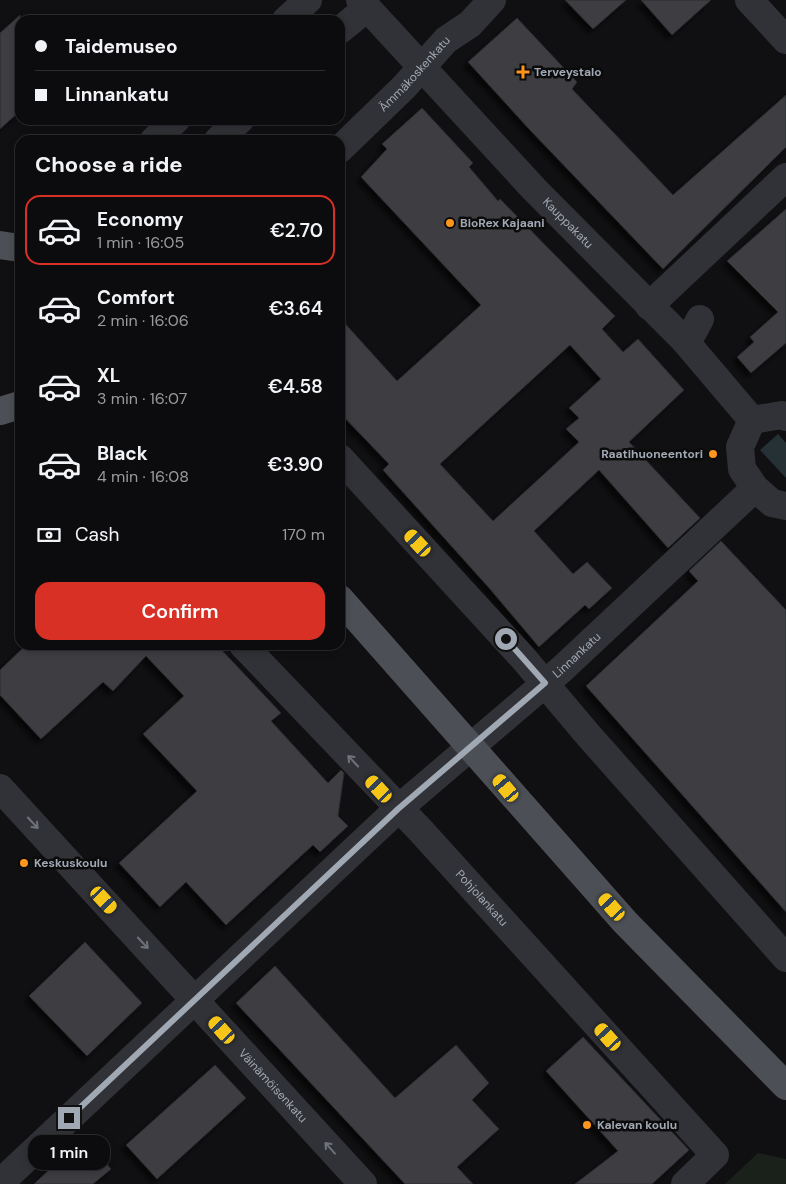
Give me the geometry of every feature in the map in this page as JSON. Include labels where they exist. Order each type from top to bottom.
[{"type":"main road","points":[[0,243],[15,247]]},
{"type":"main road","points":[[0,411],[15,406]]},
{"type":"main road","points":[[345,605],[625,922],[786,1086]]},
{"type":"street","points":[[292,15],[308,0]]},
{"type":"street","name":"Ämmäkoskenkatu","points":[[345,144],[422,67],[446,40],[470,24],[492,0]]},
{"type":"street","points":[[749,0],[786,40]]},
{"type":"street","points":[[345,24],[363,4]]},
{"type":"street","name":"Kauppakatu","points":[[363,4],[534,189],[685,341],[752,420]]},
{"type":"street","points":[[160,135],[170,125]]},
{"type":"street","points":[[224,135],[234,125]]},
{"type":"street","points":[[649,306],[786,177]]},
{"type":"street","points":[[0,243],[15,236]]},
{"type":"street","points":[[685,341],[693,332],[700,319]]},
{"type":"street","points":[[786,416],[752,420],[740,447],[742,468],[755,488],[772,503],[786,506]]},
{"type":"street","points":[[345,463],[554,676],[786,958]]},
{"type":"street","name":"Linnankatu","points":[[0,1183],[398,809],[554,676],[755,488]]},
{"type":"street","name":"Pohjolankatu","points":[[249,650],[421,831],[715,1155],[685,1184]]},
{"type":"street","name":"Väinämöisenkatu","points":[[0,788],[362,1184]]},
{"type":"shaded area","points":[[778,434],[786,443],[786,478],[760,450]]},
{"type":"shaded area","points":[[758,1153],[786,1159],[786,1184],[725,1184]]},
{"type":"building","points":[[565,0],[626,0],[593,29]]},
{"type":"building","points":[[641,0],[711,0],[672,35]]},
{"type":"building","points":[[517,18],[577,82],[572,89],[673,195],[786,95],[786,147],[663,269],[529,129],[468,62]]},
{"type":"building","points":[[15,20],[15,116],[0,129],[0,33]]},
{"type":"building","points":[[422,108],[473,163],[469,167],[498,201],[500,199],[615,316],[602,329],[623,352],[638,339],[684,390],[629,442],[700,518],[668,548],[599,470],[534,531],[573,574],[587,562],[612,588],[589,609],[585,605],[539,647],[490,589],[383,470],[389,464],[345,418],[345,324],[397,381],[481,305],[361,177],[387,149],[382,144]],"holes":[[[570,345],[601,379],[569,408],[579,418],[566,429],[579,442],[493,521],[440,464]]]},
{"type":"building","points":[[786,209],[786,343],[751,373],[737,357],[754,342],[750,337],[778,312],[727,261]]},
{"type":"building","points":[[721,541],[786,610],[786,912],[586,686],[698,581],[689,571]]},
{"type":"building","points":[[21,650],[222,650],[281,713],[271,721],[328,783],[341,770],[344,773],[338,816],[348,826],[320,852],[313,845],[226,925],[186,882],[160,907],[119,863],[197,791],[143,734],[184,696],[146,656],[113,691],[103,682],[41,739],[0,695],[0,670]]},
{"type":"building","points":[[85,942],[142,1003],[87,1056],[29,996]]},
{"type":"building","points":[[275,966],[395,1098],[456,1045],[489,1083],[472,1100],[499,1129],[457,1167],[473,1184],[405,1184],[236,1003]]},
{"type":"building","points":[[583,1037],[689,1150],[652,1184],[575,1184],[618,1151],[546,1071]]},
{"type":"building","points":[[215,1065],[246,1098],[157,1179],[126,1145]]},
{"type":"building","points":[[84,1137],[111,1169],[93,1184],[34,1184]]},
{"type":"place","name":"Terveystalo","points":[[523,72]]},
{"type":"place","name":"BioRex Kajaani","points":[[450,223]]},
{"type":"place","name":"Raatihuoneentori","points":[[713,454]]},
{"type":"place","name":"Keskuskoulu","points":[[24,863]]},
{"type":"place","name":"Kalevan koulu","points":[[587,1125]]},
{"type":"route","points":[[69,1118],[398,809],[545,683],[506,639]]}]
